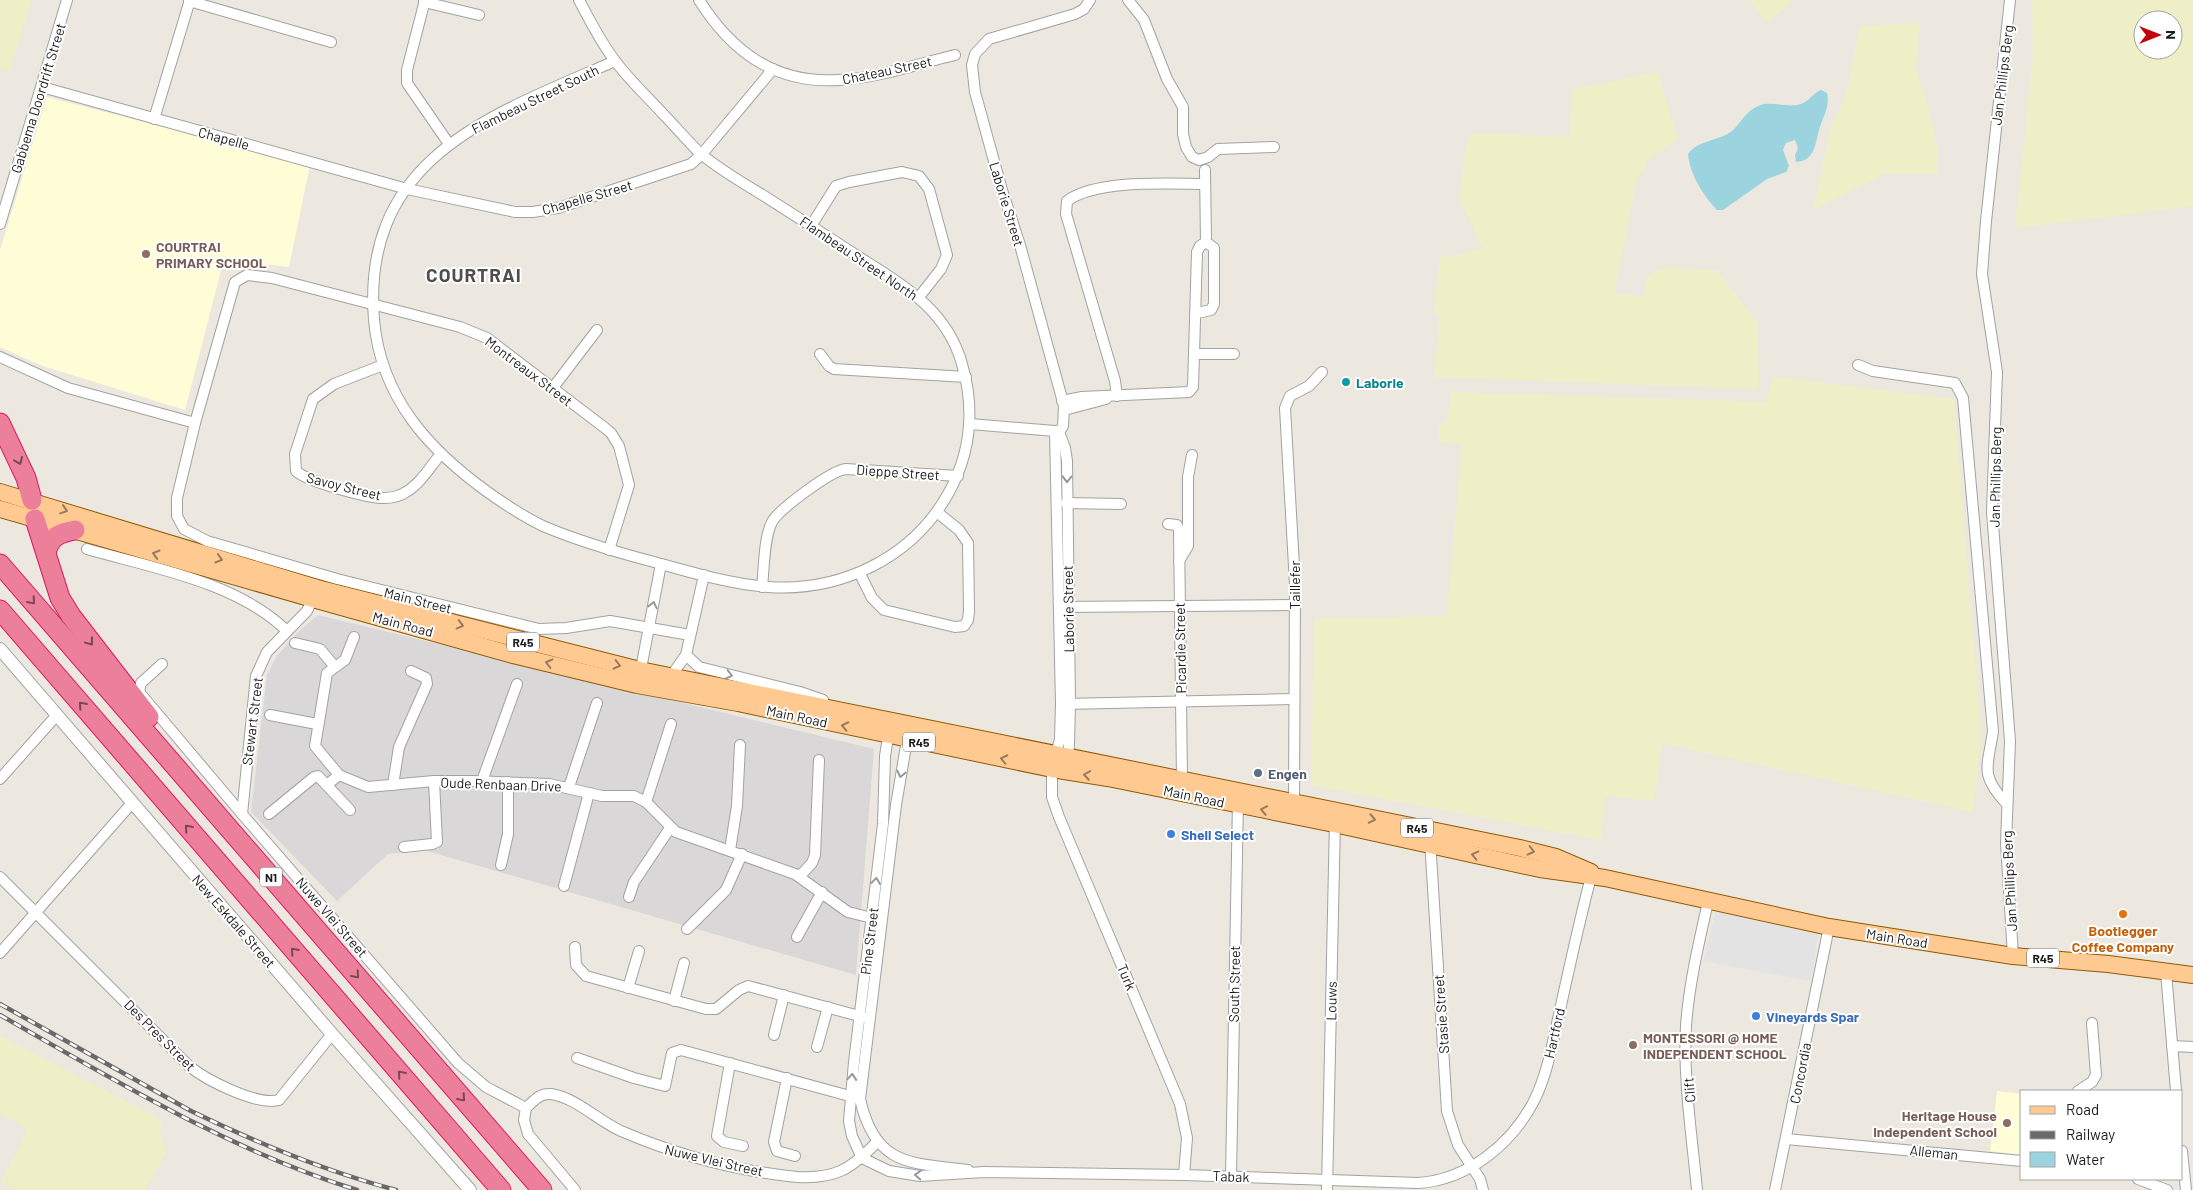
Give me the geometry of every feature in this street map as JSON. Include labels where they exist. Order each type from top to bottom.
[{"type":"highway","points":[[0,423],[15,453],[32,500]]},
{"type":"highway","points":[[35,519],[60,598],[89,642],[335,950]]},
{"type":"highway","points":[[46,552],[49,543],[57,534],[75,530]]},
{"type":"highway","name":"N1","points":[[0,564],[542,1190]]},
{"type":"highway","name":"N1","points":[[0,610],[501,1190]]},
{"type":"main road","name":"Main Road","points":[[0,492],[32,500],[315,594],[513,654],[639,678],[857,715],[889,729]]},
{"type":"main road","points":[[32,500],[35,519]]},
{"type":"main road","name":"Main Road","points":[[0,509],[315,594]]},
{"type":"main road","name":"Main Road","points":[[668,683],[908,733],[1108,778],[1238,798],[1430,837],[1549,855],[1596,876],[1829,927],[2014,956],[2108,964],[2193,975]]},
{"type":"main road","name":"Main Road","points":[[1058,767],[1182,781],[1238,798]]},
{"type":"street","name":"Gabbema Doordrift Street","points":[[0,224],[67,0]]},
{"type":"street","name":"Flambeau Street North","points":[[579,0],[615,61],[702,154],[920,297],[954,340],[966,377],[970,424],[966,454],[958,476],[938,513],[905,547],[860,574],[829,582],[798,586],[762,586],[662,564]]},
{"type":"street","name":"Chateau Street","points":[[699,0],[725,37],[740,50],[773,69],[789,75],[820,81],[841,80],[954,55]]},
{"type":"street","name":"Laborie Street","points":[[1058,767],[1060,739],[1066,704],[1063,607],[1063,507],[1066,454],[1057,432],[1063,426],[1063,406],[1020,245],[1002,190],[975,92],[972,65],[975,54],[989,39],[1075,14],[1084,9],[1090,0]]},
{"type":"street","points":[[1128,0],[1144,20],[1167,80],[1183,107],[1184,141],[1192,157],[1199,160],[1221,149],[1274,147]]},
{"type":"street","name":"Jan Phillips Berg","points":[[2010,0],[1982,251],[1982,274],[1998,378],[1992,503],[2010,741],[2006,802],[2006,842],[2014,956]]},
{"type":"street","points":[[154,119],[190,1],[331,42]]},
{"type":"street","points":[[449,144],[407,83],[407,70],[424,1],[478,15]]},
{"type":"street","name":"Flambeau Street South","points":[[615,61],[482,123],[449,144],[425,164],[392,210],[383,235],[377,261],[373,303],[375,328],[383,365],[403,407],[416,428],[440,455],[500,501],[540,524],[609,550],[662,564]]},
{"type":"street","name":"Chapelle Street","points":[[407,189],[515,212],[533,212],[558,208],[680,168],[690,164],[702,154],[773,69]]},
{"type":"street","name":"Chapelle","points":[[42,87],[407,189]]},
{"type":"street","points":[[1205,170],[1206,242]]},
{"type":"street","points":[[811,226],[836,186],[892,173],[912,173],[919,176],[929,189],[946,255],[942,269],[920,297]]},
{"type":"street","points":[[1117,396],[1115,381],[1066,214],[1068,200],[1107,187],[1205,184]]},
{"type":"street","points":[[1063,406],[1082,397],[1190,392],[1193,387],[1197,313],[1197,252],[1200,246],[1206,242]]},
{"type":"street","points":[[1197,313],[1211,310],[1214,304],[1214,248],[1206,242]]},
{"type":"street","name":"Montreaux Street","points":[[235,282],[243,276],[253,275],[373,303],[480,334],[611,433],[619,446],[629,485],[609,550]]},
{"type":"street","name":"Main Street","points":[[235,282],[195,423],[177,498],[176,508],[179,523],[194,536],[337,579],[539,629],[566,628],[610,621],[690,635]]},
{"type":"street","points":[[552,389],[597,330]]},
{"type":"street","points":[[820,354],[828,366],[834,369],[966,377]]},
{"type":"street","points":[[1194,354],[1234,354]]},
{"type":"street","points":[[0,357],[68,388],[195,423]]},
{"type":"street","name":"Savoy Street","points":[[383,365],[334,384],[314,399],[295,454],[296,472],[342,489],[382,498],[391,497],[408,491],[440,455]]},
{"type":"street","points":[[1858,365],[1873,371],[1955,383],[1961,390],[1993,731],[1986,772],[1991,787],[2006,802]]},
{"type":"street","name":"Taillefer","points":[[1293,810],[1293,534],[1285,408],[1290,396],[1309,386],[1322,372]]},
{"type":"street","points":[[970,424],[1057,432]]},
{"type":"street","points":[[1179,561],[1188,546],[1188,477],[1192,455]]},
{"type":"street","name":"Dieppe Street","points":[[762,586],[772,523],[783,511],[833,472],[846,468],[958,476]]},
{"type":"street","points":[[1063,507],[1121,504]]},
{"type":"street","points":[[860,574],[872,598],[884,610],[955,627],[964,626],[968,620],[969,611],[968,543],[959,530],[938,513]]},
{"type":"street","name":"Picardie Street","points":[[1168,524],[1176,524],[1179,527],[1182,781]]},
{"type":"street","points":[[87,549],[230,593],[261,608],[287,630]]},
{"type":"street","points":[[639,678],[662,564]]},
{"type":"street","points":[[668,683],[686,655],[704,574]]},
{"type":"street","name":"Stewart Street","points":[[242,814],[256,676],[267,652],[307,611],[315,594]]},
{"type":"street","points":[[1063,607],[1294,605]]},
{"type":"street","points":[[328,784],[339,775],[316,750],[314,741],[317,724],[327,673],[343,662],[348,655],[354,637]]},
{"type":"street","points":[[295,643],[320,649],[335,667]]},
{"type":"street","name":"New Eskdale Street","points":[[0,649],[332,1034],[470,1190]]},
{"type":"street","name":"Main Road","points":[[686,655],[699,667],[800,692],[857,715]]},
{"type":"street","name":"Nuwe Vlei Street","points":[[162,664],[141,683],[139,692],[458,1063],[486,1087],[526,1108],[538,1096],[548,1094],[560,1096],[618,1130],[679,1154],[782,1176],[814,1178],[837,1174],[862,1158],[877,1142]]},
{"type":"street","points":[[393,785],[399,747],[427,689],[426,678],[410,671]]},
{"type":"street","points":[[482,781],[517,684]]},
{"type":"street","points":[[1066,704],[1293,699]]},
{"type":"street","points":[[569,787],[597,704]]},
{"type":"street","points":[[270,715],[317,724]]},
{"type":"street","points":[[0,779],[56,716]]},
{"type":"street","points":[[671,724],[646,802],[670,828],[684,835],[800,876],[848,912],[877,917]]},
{"type":"street","name":"Pine Street","points":[[877,917],[889,729]]},
{"type":"street","name":"Pine Street","points":[[862,1158],[850,1129],[877,917],[908,733]]},
{"type":"street","points":[[730,850],[737,806],[740,745]]},
{"type":"street","points":[[800,876],[812,863],[815,855],[819,760]]},
{"type":"street","name":"Turk","points":[[1058,767],[1052,797],[1059,818],[1180,1104],[1187,1138],[1184,1175]]},
{"type":"street","name":"Oude Renbaan Drive","points":[[339,775],[368,787],[434,781],[508,782],[569,787],[610,797],[634,796],[646,802]]},
{"type":"street","points":[[269,814],[314,777],[321,776],[350,810]]},
{"type":"street","points":[[404,847],[437,842],[434,781]]},
{"type":"street","points":[[501,865],[508,834],[508,782]]},
{"type":"street","points":[[564,886],[589,793]]},
{"type":"street","name":"South Street","points":[[1231,1176],[1238,798]]},
{"type":"street","points":[[0,953],[132,803]]},
{"type":"street","name":"Louws","points":[[1327,1185],[1335,818]]},
{"type":"street","points":[[629,897],[634,882],[670,828]]},
{"type":"street","name":"Stasie Street","points":[[1430,837],[1447,1111],[1458,1145],[1473,1166],[1483,1190]]},
{"type":"street","points":[[687,929],[726,890],[742,854]]},
{"type":"street","name":"Hartford","points":[[1473,1166],[1503,1142],[1534,1100],[1550,1055],[1596,876]]},
{"type":"street","name":"Des Pres Street","points":[[0,877],[189,1066],[202,1076],[227,1089],[264,1100],[278,1100],[332,1034]]},
{"type":"street","points":[[797,938],[822,892]]},
{"type":"street","name":"Clift","points":[[1697,1190],[1686,1028],[1697,954],[1708,902]]},
{"type":"street","name":"Concordia","points":[[1775,1190],[1829,927]]},
{"type":"street","points":[[575,947],[576,965],[582,973],[590,978],[674,1001],[711,1010],[720,1007],[739,990],[748,986],[864,1018]]},
{"type":"street","points":[[628,988],[639,951]]},
{"type":"street","points":[[674,1001],[684,963]]},
{"type":"street","points":[[2166,972],[2176,1090]]},
{"type":"street","points":[[774,1035],[784,996]]},
{"type":"street","points":[[817,1047],[828,1007]]},
{"type":"street","points":[[2080,1090],[2092,1082],[2096,1075],[2092,1023]]},
{"type":"street","points":[[2172,1046],[2193,1048]]},
{"type":"street","points":[[577,1058],[634,1078],[665,1086],[671,1056],[674,1051],[681,1050],[855,1098]]},
{"type":"street","points":[[730,1063],[717,1136],[724,1142],[743,1146]]},
{"type":"street","points":[[787,1078],[774,1142],[777,1151],[796,1156]]},
{"type":"street","name":"Pine Street","points":[[855,1098],[877,1142]]},
{"type":"street","points":[[526,1108],[524,1120],[528,1134],[575,1190]]},
{"type":"street","name":"Alleman","points":[[1786,1139],[2020,1161]]},
{"type":"street","name":"Tabak","points":[[877,1142],[896,1156],[915,1164],[984,1172],[1231,1176],[1327,1185],[1428,1182],[1455,1176],[1473,1166]]},
{"type":"street","name":"Tabak","points":[[862,1158],[901,1174],[942,1176],[984,1172]]},
{"type":"street","points":[[2183,1161],[2186,1190]]},
{"type":"street","points":[[2141,1180],[2167,1190]]},
{"type":"shaded area","name":"COURTRAI PRIMARY SCHOOL","points":[[47,97],[310,165],[289,267],[224,259],[185,410],[40,365],[0,347],[0,250]]},
{"type":"shaded area","points":[[318,615],[874,749],[856,975],[424,850],[388,854],[337,901],[251,812],[267,675],[276,657],[297,633]]},
{"type":"shaded area","points":[[1716,912],[1818,934],[1810,981],[1703,961]]},
{"type":"shaded area","name":"Heritage House Independent School","points":[[1997,1091],[2020,1094],[2020,1155],[1990,1151]]},
{"type":"green space","points":[[0,0],[31,0],[10,71],[0,67]]},
{"type":"green space","points":[[1749,0],[1793,0],[1768,22]]},
{"type":"green space","points":[[2032,0],[2193,0],[2193,206],[2015,228],[2033,56]]},
{"type":"green space","points":[[1920,23],[1916,70],[1929,111],[1938,150],[1938,174],[1884,174],[1813,210],[1831,127],[1846,96],[1860,26]]},
{"type":"green space","points":[[1658,72],[1678,139],[1649,159],[1636,181],[1614,293],[1644,297],[1647,278],[1652,273],[1669,267],[1718,271],[1758,324],[1759,389],[1434,377],[1440,316],[1434,314],[1440,258],[1483,248],[1460,201],[1465,149],[1473,133],[1569,137],[1572,90]]},
{"type":"green space","points":[[1773,377],[1954,399],[1981,735],[1973,812],[1662,743],[1654,801],[1605,796],[1601,840],[1311,785],[1314,619],[1447,616],[1462,444],[1439,442],[1439,424],[1447,422],[1451,392],[1766,402]]},
{"type":"green space","points":[[0,1036],[162,1120],[160,1137],[167,1152],[145,1190],[16,1190],[1,1182],[28,1130],[0,1113]]},
{"type":"water","points":[[1821,90],[1827,93],[1827,106],[1814,150],[1811,154],[1803,161],[1796,162],[1795,155],[1798,148],[1795,140],[1786,143],[1783,150],[1789,166],[1786,172],[1767,179],[1723,210],[1717,210],[1698,184],[1691,170],[1688,154],[1696,146],[1729,133],[1747,113],[1757,106],[1764,104],[1798,105]]},
{"type":"railway","points":[[0,1004],[191,1111],[216,1123],[317,1165],[396,1190]]},
{"type":"railway","points":[[0,1015],[130,1089],[218,1134],[310,1174],[357,1190]]},
{"type":"place","name":"COURTRAI PRIMARY SCHOOL","points":[[146,254]]},
{"type":"place","name":"Laborie","points":[[1346,382]]},
{"type":"place","name":"Engen","points":[[1258,773]]},
{"type":"place","name":"Shell Select","points":[[1171,834]]},
{"type":"place","name":"Bootlegger Coffee Company","points":[[2123,914]]},
{"type":"place","name":"Vineyards Spar","points":[[1756,1016]]},
{"type":"place","name":"MONTESSORI @ HOME INDEPENDENT SCHOOL","points":[[1633,1045]]},
{"type":"place","name":"Heritage House Independent School","points":[[2007,1123]]},
{"type":"district","name":"COURTRAI","points":[[474,274]]}]
